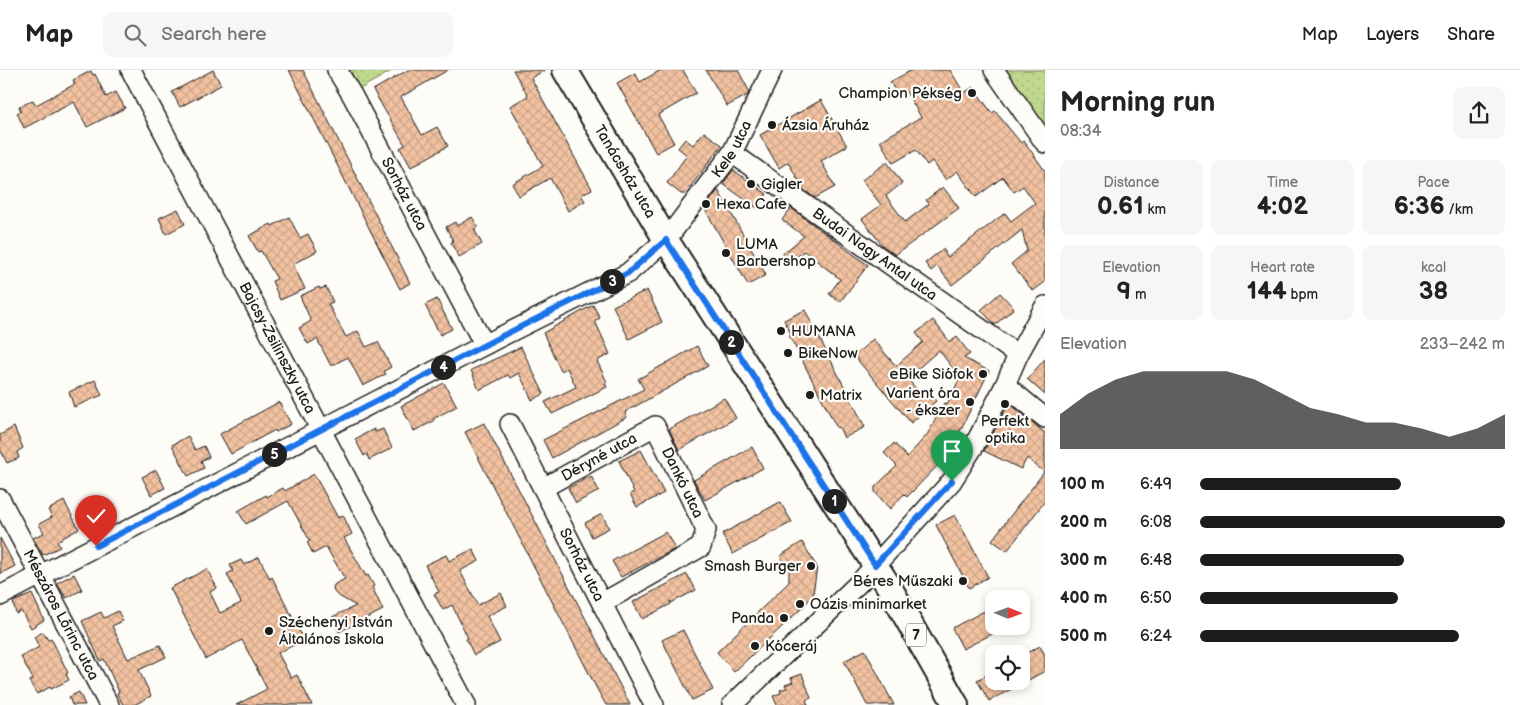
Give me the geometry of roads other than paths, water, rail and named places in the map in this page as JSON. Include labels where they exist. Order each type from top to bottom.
[{"type":"main road","name":"Tanácsház utca","points":[[565,70],[666,240],[875,565],[956,705]]},
{"type":"street","name":"Bajcsy-Zsilinszky utca","points":[[131,70],[466,705]]},
{"type":"street","name":"Sorház utca","points":[[337,70],[357,103],[473,324],[486,344]]},
{"type":"street","name":"Kele utca","points":[[0,596],[486,344],[628,273],[666,240],[732,153],[772,70]]},
{"type":"street","points":[[994,70],[1045,143]]},
{"type":"street","name":"Budai Nagy Antal utca","points":[[732,153],[1018,355]]},
{"type":"street","points":[[732,705],[861,581],[952,481],[963,466],[1005,385],[1018,355],[1045,306]]},
{"type":"street","points":[[1005,385],[1045,418]]},
{"type":"street","name":"Sorház utca","points":[[510,424],[654,705]]},
{"type":"street","name":"Déryné utca","points":[[543,488],[655,426]]},
{"type":"street","name":"Dankó utca","points":[[602,603],[701,547],[706,530],[655,426]]},
{"type":"street","name":"Mészáros Lőrinc utca","points":[[0,500],[109,705]]},
{"type":"place","name":"Champion Pékség","points":[[972,93]]},
{"type":"place","name":"Ázsia Áruház","points":[[772,125]]},
{"type":"place","name":"Gigler","points":[[751,184]]},
{"type":"place","name":"Hexa Cafe","points":[[706,204]]},
{"type":"place","name":"LUMA Barbershop","points":[[726,253]]},
{"type":"place","name":"HUMANA","points":[[781,331]]},
{"type":"place","name":"BikeNow","points":[[788,353]]},
{"type":"place","name":"eBike Siófok","points":[[983,374]]},
{"type":"place","name":"Matrix","points":[[810,395]]},
{"type":"place","name":"Varient óra - ékszer","points":[[970,402]]},
{"type":"place","name":"Perfekt optika","points":[[1005,404]]},
{"type":"place","name":"Smash Burger","points":[[811,566]]},
{"type":"place","name":"Béres Műszaki","points":[[963,581]]},
{"type":"place","name":"Oázis minimarket","points":[[800,604]]},
{"type":"place","name":"Panda","points":[[784,618]]},
{"type":"place","name":"Széchenyi István Általános Iskola","points":[[269,631]]},
{"type":"place","name":"Kóceráj","points":[[755,646]]}]
